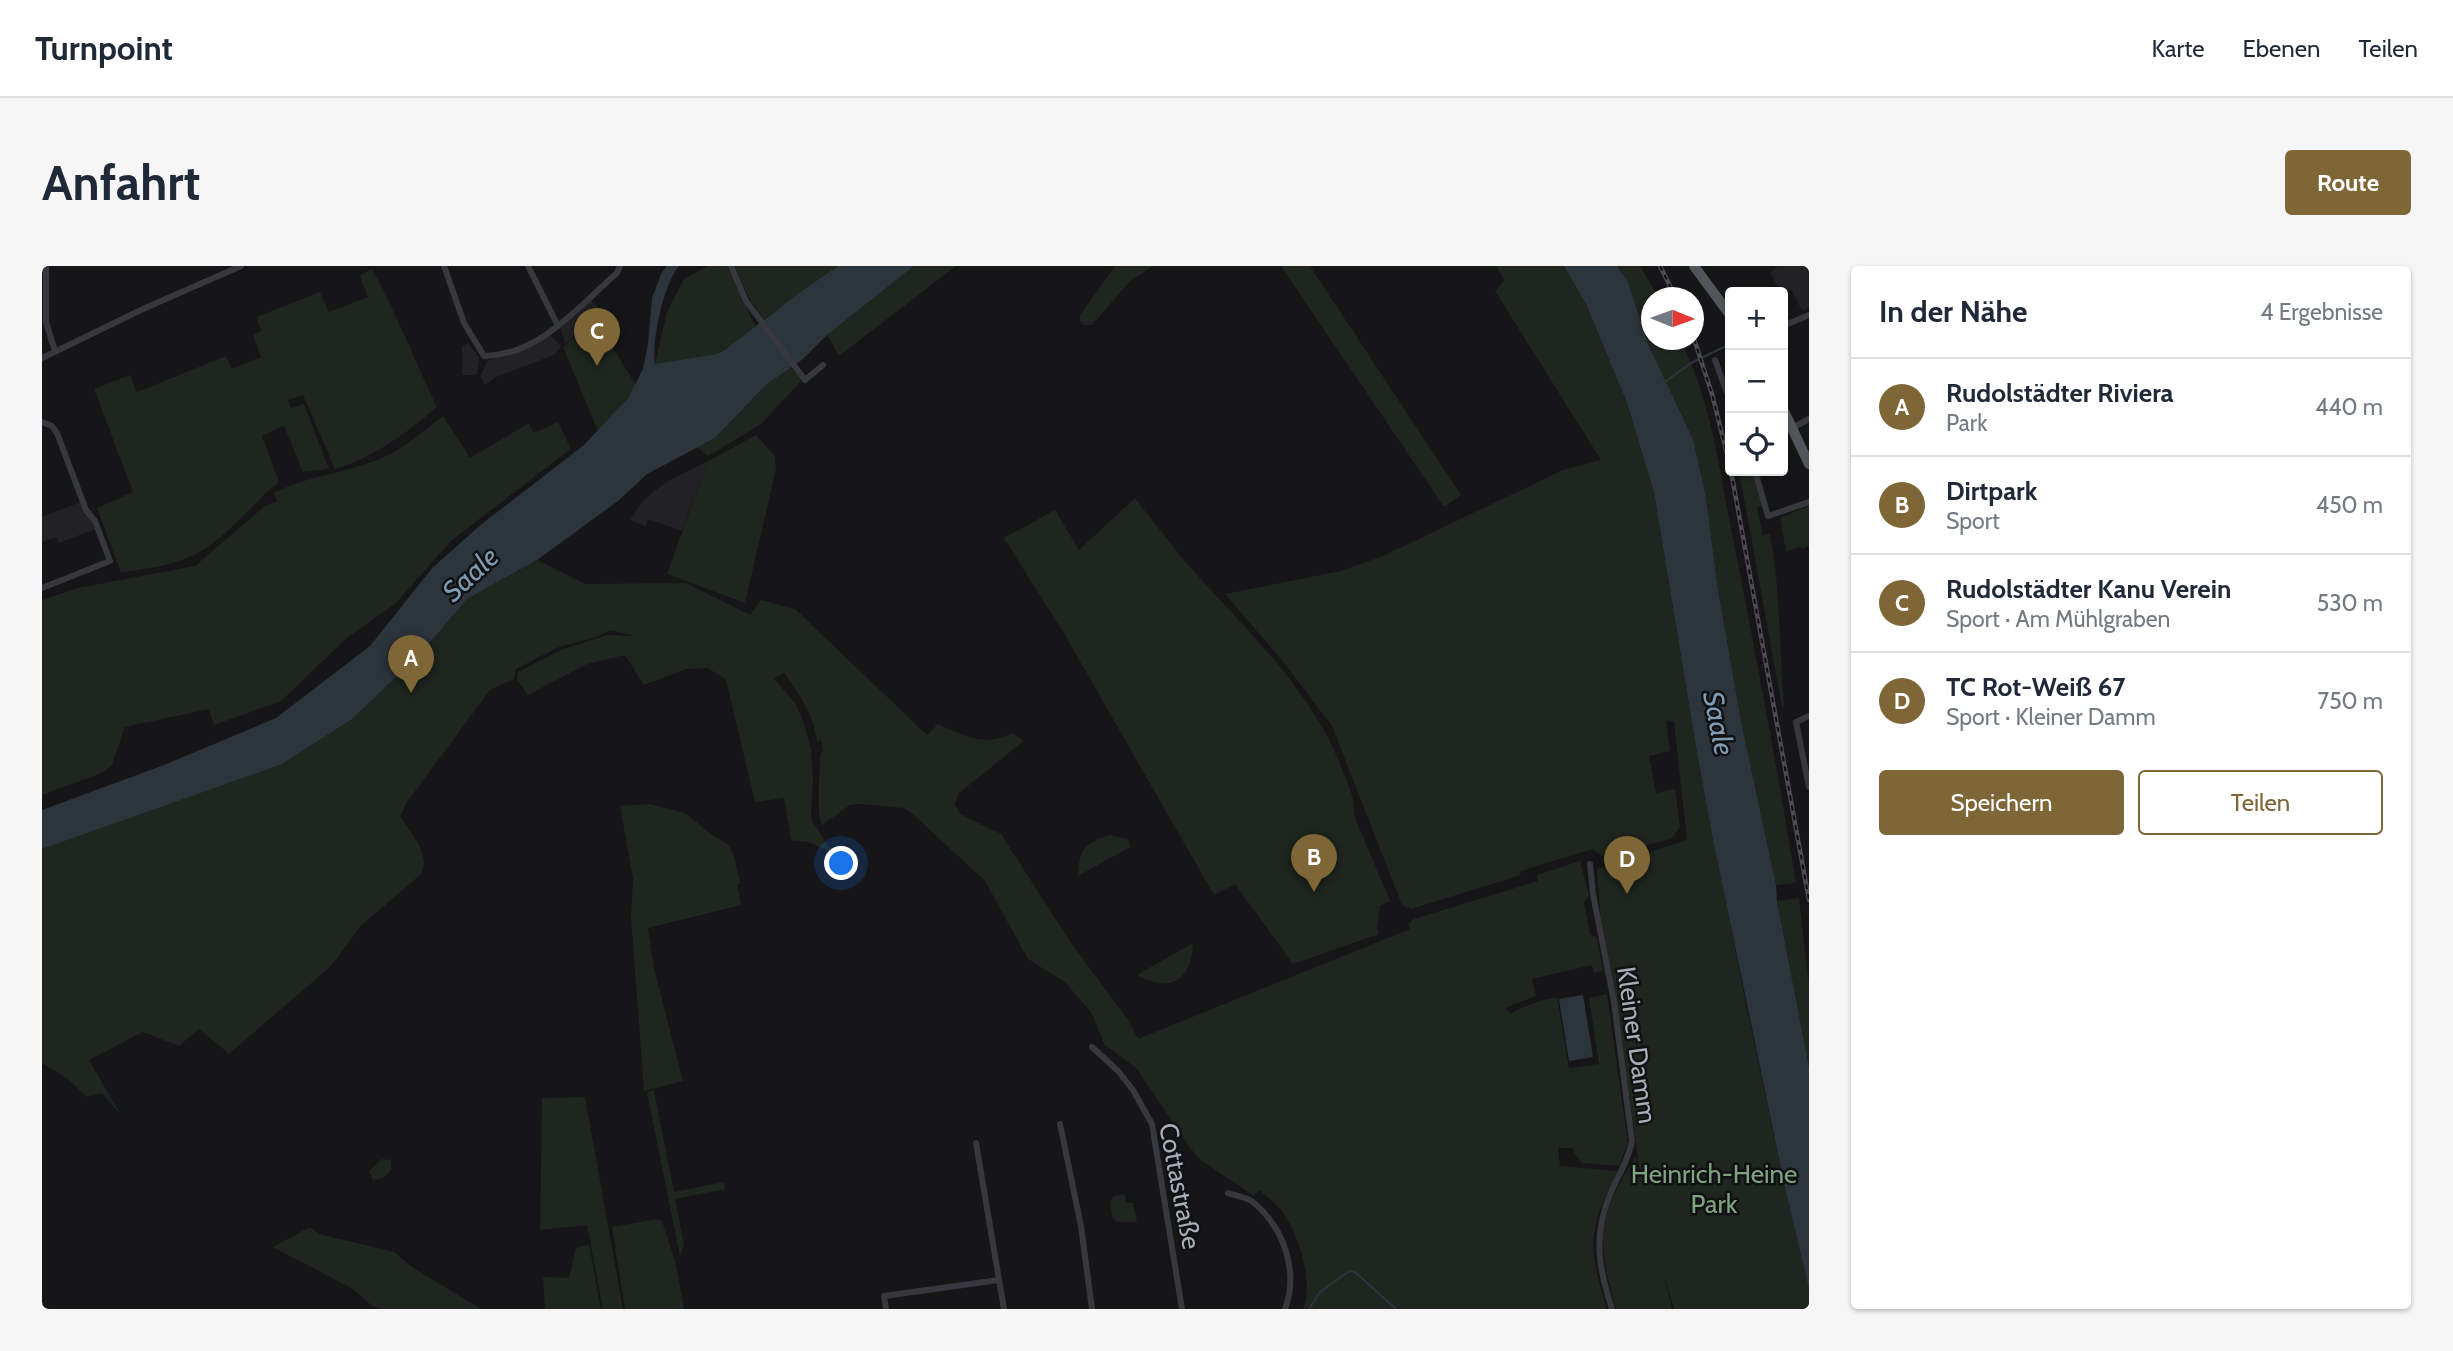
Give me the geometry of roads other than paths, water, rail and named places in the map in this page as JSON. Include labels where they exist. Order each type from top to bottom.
[{"type":"main road","points":[[1694,266],[1725,307]]},
{"type":"main road","points":[[1785,413],[1809,464]]},
{"type":"street","points":[[46,266],[46,322],[55,352]]},
{"type":"street","points":[[42,358],[241,266]]},
{"type":"street","points":[[444,266],[464,323],[484,356],[517,350],[537,342],[617,273],[620,266]]},
{"type":"street","points":[[528,266],[558,326]]},
{"type":"street","points":[[730,266],[747,301],[803,377],[823,365]]},
{"type":"street","points":[[1788,324],[1809,315]]},
{"type":"street","points":[[42,333],[46,322]]},
{"type":"street","points":[[1715,360],[1725,387]]},
{"type":"street","points":[[1792,428],[1809,419]]},
{"type":"street","points":[[42,422],[52,426],[57,433],[86,510],[95,521],[110,561],[42,588]]},
{"type":"street","points":[[1756,476],[1768,516],[1809,502]]},
{"type":"street","points":[[1809,716],[1796,722],[1809,787]]},
{"type":"street","name":"Kleiner Damm","points":[[1590,863],[1593,894],[1614,1002],[1632,1141],[1631,1150],[1609,1196],[1599,1230],[1600,1257],[1612,1309]]},
{"type":"street","name":"Cottastraße","points":[[1092,1047],[1133,1090],[1152,1124],[1182,1309]]},
{"type":"street","points":[[1060,1124],[1081,1226],[1092,1309]]},
{"type":"street","points":[[976,1143],[1004,1309]]},
{"type":"street","points":[[1228,1193],[1253,1202],[1278,1231],[1287,1254],[1290,1278],[1289,1298],[1285,1309]]},
{"type":"street","points":[[886,1309],[884,1296],[999,1280]]},
{"type":"water","name":"Saale","points":[[667,266],[679,266],[668,285],[660,313],[655,342],[655,364],[717,354],[838,266],[914,266],[827,335],[803,359],[767,384],[715,438],[647,474],[618,501],[537,560],[467,599],[421,653],[352,719],[282,764],[42,849],[42,810],[164,765],[276,718],[370,646],[433,567],[483,523],[584,445],[628,398],[643,369],[652,298]]},
{"type":"water","name":"Saale","points":[[1564,266],[1617,266],[1628,282],[1641,322],[1641,350],[1651,350],[1693,439],[1706,497],[1718,590],[1742,726],[1776,885],[1809,1067],[1809,1289],[1785,1188],[1712,834],[1654,492],[1627,403],[1586,304]]},
{"type":"water","points":[[1583,995],[1593,1057],[1569,1061],[1559,999]]},
{"type":"waterway","points":[[1665,382],[1691,363],[1725,346]]},
{"type":"waterway","points":[[1309,1309],[1320,1292],[1349,1271],[1355,1272],[1396,1309]]},
{"type":"railway","points":[[1660,266],[1670,287]]},
{"type":"railway","points":[[1698,350],[1725,446]]},
{"type":"railway","points":[[1732,476],[1809,900]]},
{"type":"place","name":"Rudolstädter Kanu Verein","points":[[597,366]]},
{"type":"place","name":"Rudolstädter Riviera","points":[[411,693]]},
{"type":"place","name":"Dirtpark","points":[[1314,892]]},
{"type":"place","name":"TC Rot-Weiß 67","points":[[1627,894]]},
{"type":"park label","name":"Heinrich-Heine Park","points":[[1714,1189]]}]
